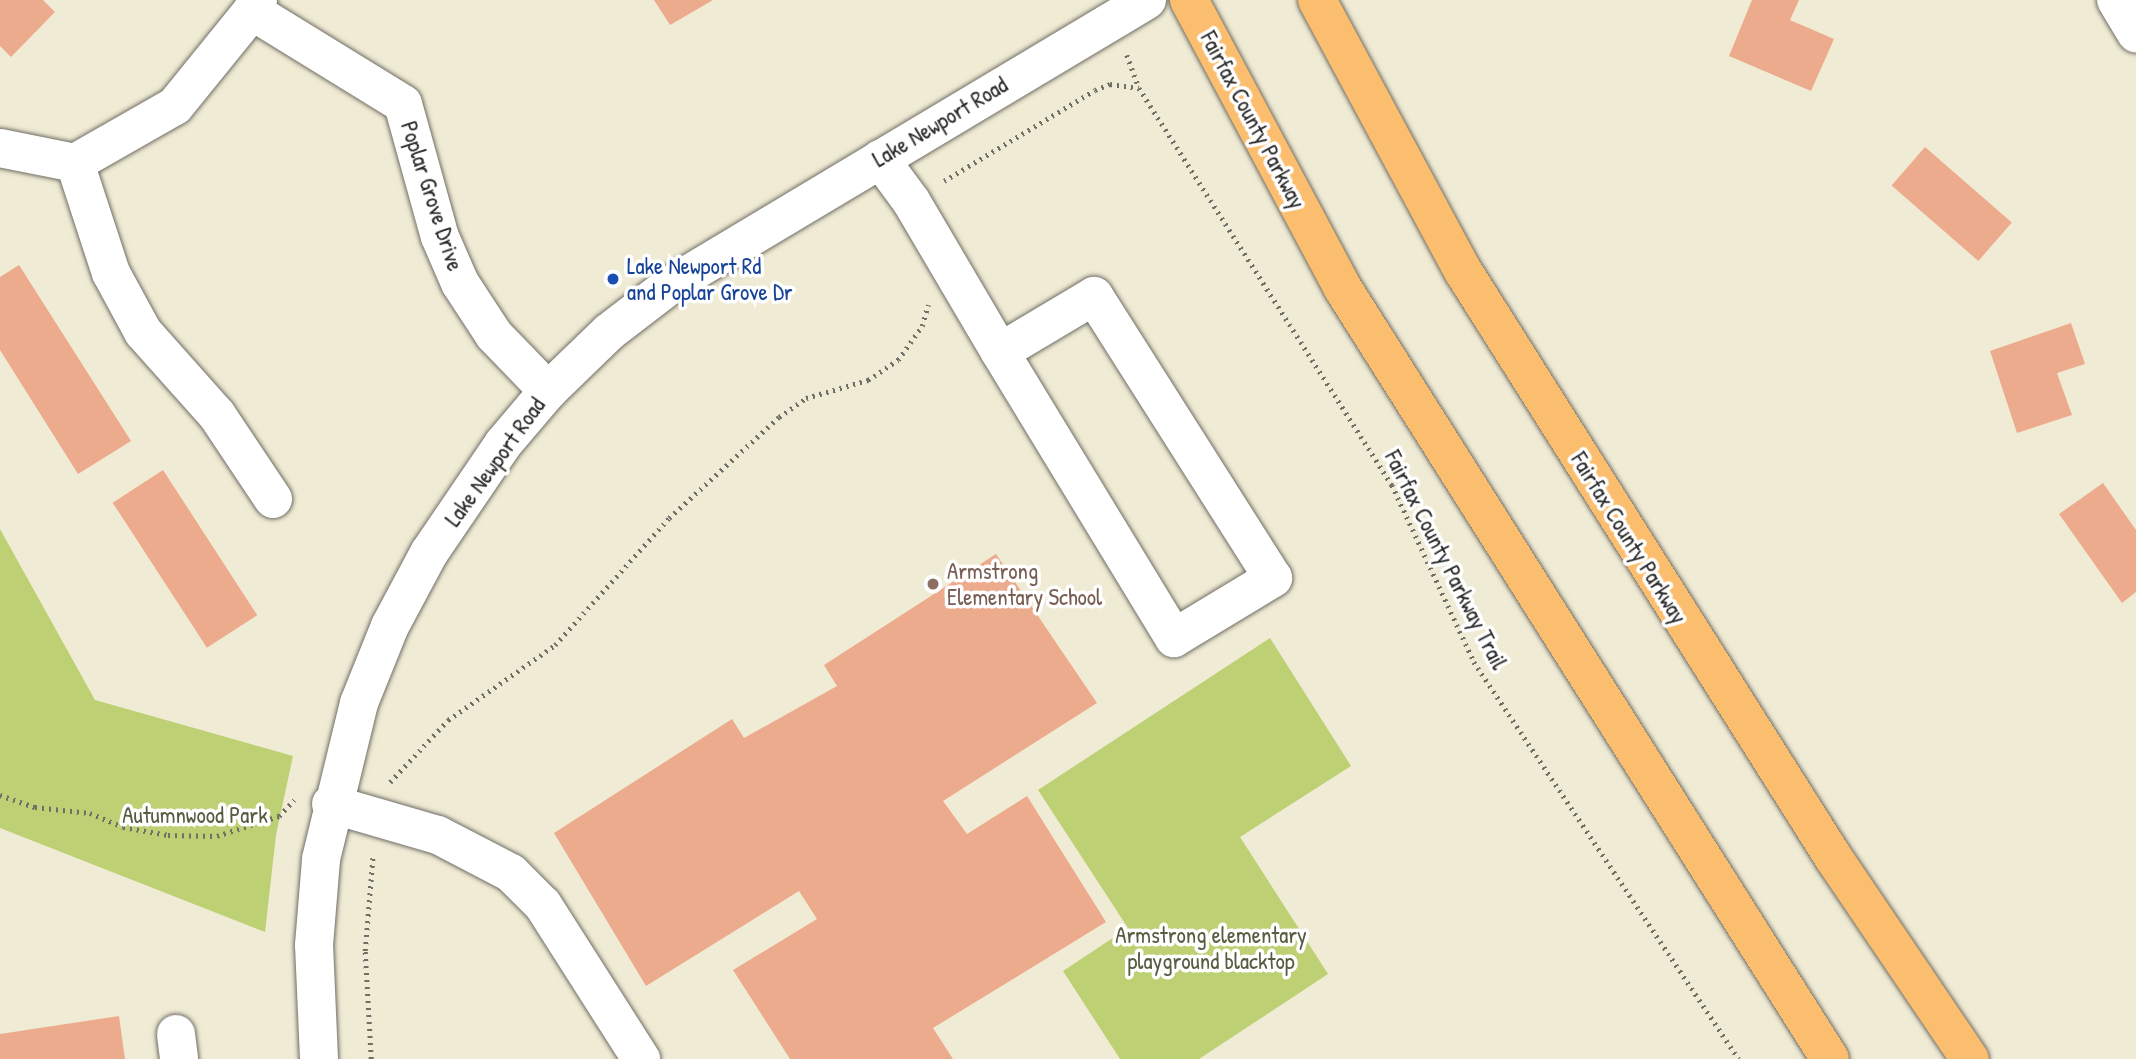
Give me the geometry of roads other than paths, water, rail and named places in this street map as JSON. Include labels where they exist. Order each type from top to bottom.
[{"type":"highway","name":"Fairfax County Parkway","points":[[1189,0],[1342,287],[1829,1059]]},
{"type":"highway","name":"Fairfax County Parkway","points":[[1317,0],[1463,271],[1818,834],[1970,1059]]},
{"type":"street","name":"Lake Newport Road","points":[[319,1059],[314,945],[321,859],[316,796],[359,703],[390,626],[429,553],[503,444],[548,391],[609,332],[669,286],[1147,0]]},
{"type":"street","points":[[2116,0],[2136,33]]},
{"type":"street","name":"Poplar Grove Drive","points":[[75,163],[175,106],[255,6],[403,104],[440,237],[460,283],[494,335],[548,391]]},
{"type":"street","points":[[0,148],[75,163],[111,273],[143,332],[217,415],[273,499]]},
{"type":"street","points":[[880,159],[911,201],[1000,352],[1174,638],[1273,578],[1094,296],[1000,352]]},
{"type":"street","points":[[316,796],[438,835],[511,873],[543,905],[641,1059]]},
{"type":"place","name":"Lake Newport Rd and Poplar Grove Dr","points":[[613,279]]},
{"type":"place","name":"Armstrong Elementary School","points":[[933,584]]},
{"type":"park label","name":"Autumnwood Park","points":[[195,815]]},
{"type":"park label","name":"Armstrong elementary playground blacktop","points":[[1211,948]]}]
